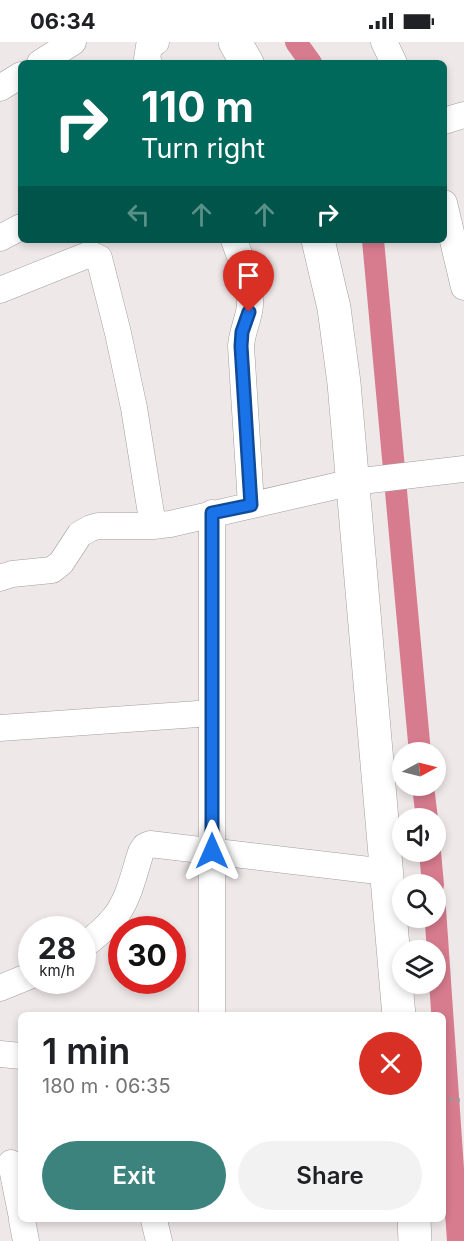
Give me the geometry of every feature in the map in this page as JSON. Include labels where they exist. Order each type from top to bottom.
[{"type":"main road","points":[[235,42],[244,60]]},
{"type":"main road","points":[[319,243],[335,319],[344,383],[366,480],[386,872],[399,1012]]},
{"type":"main road","points":[[414,1222],[414,1241]]},
{"type":"street","points":[[45,60],[73,42]]},
{"type":"street","points":[[148,60],[149,46],[156,42]]},
{"type":"street","points":[[384,42],[393,60]]},
{"type":"street","points":[[0,88],[18,77]]},
{"type":"street","points":[[447,120],[464,115]]},
{"type":"street","points":[[447,216],[464,287]]},
{"type":"street","points":[[0,238],[18,229]]},
{"type":"street","points":[[235,243],[250,297],[241,346],[251,505]]},
{"type":"street","points":[[0,290],[90,254],[99,258],[134,408],[153,526]]},
{"type":"street","points":[[0,578],[12,574],[52,570],[61,563],[76,538],[85,530],[98,526],[170,524],[366,480],[464,469]]},
{"type":"street","points":[[212,513],[212,1012]]},
{"type":"street","points":[[0,728],[212,713]]},
{"type":"street","points":[[96,936],[104,930],[121,908],[141,852],[146,845],[386,872]]},
{"type":"street","points":[[0,988],[18,981]]},
{"type":"street","points":[[0,1054],[18,1056]]},
{"type":"street","points":[[11,1163],[18,1199]]},
{"type":"street","points":[[22,1222],[26,1241]]},
{"type":"street","points":[[154,1222],[159,1241]]},
{"type":"path","points":[[446,1099],[464,1101]]},
{"type":"waterway","points":[[296,42],[309,60]]},
{"type":"waterway","points":[[373,243],[419,742]]},
{"type":"waterway","points":[[424,796],[426,808]]},
{"type":"waterway","points":[[431,862],[432,874]]},
{"type":"waterway","points":[[436,928],[442,1012]]},
{"type":"waterway","points":[[446,1068],[458,1241]]},
{"type":"route","points":[[212,851],[212,513],[251,505],[241,346],[242,332],[249,312]]}]
